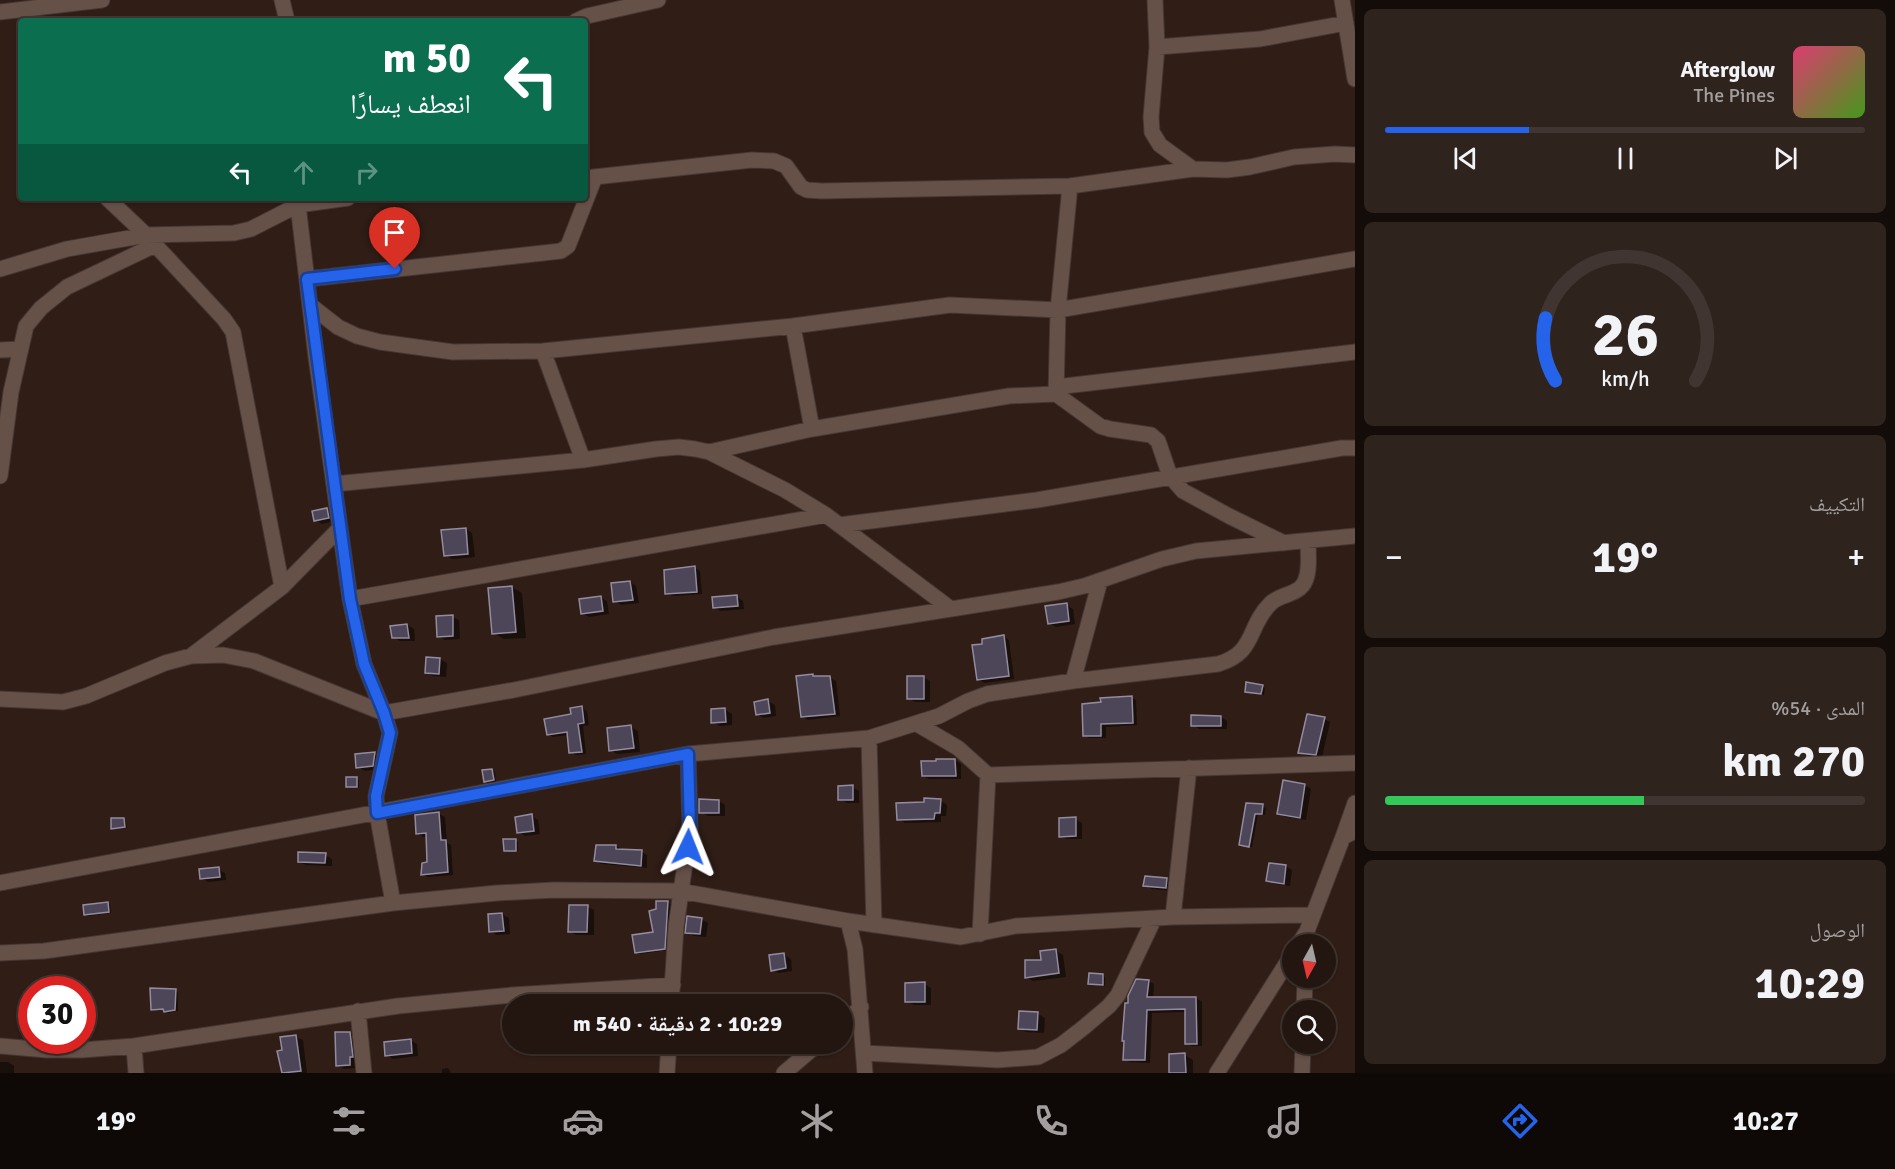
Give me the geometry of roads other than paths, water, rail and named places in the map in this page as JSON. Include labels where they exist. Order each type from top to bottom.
[{"type":"street","points":[[0,12],[33,15],[102,0]]},
{"type":"street","points":[[282,0],[286,18]]},
{"type":"street","points":[[583,18],[658,0]]},
{"type":"street","points":[[1155,0],[1157,47],[1151,117],[1152,132],[1160,145],[1193,169]]},
{"type":"street","points":[[1342,0],[1350,30],[1355,79]]},
{"type":"street","points":[[1157,47],[1350,30]]},
{"type":"street","points":[[590,177],[752,160],[774,161],[786,166],[801,187],[807,190],[1070,186],[1193,169],[1227,170],[1294,157],[1355,155]]},
{"type":"street","points":[[1056,390],[1058,310],[1070,186]]},
{"type":"street","points":[[110,201],[150,240],[233,332],[282,587]]},
{"type":"street","points":[[0,269],[67,249],[234,233],[251,229],[298,205],[315,201]]},
{"type":"street","points":[[307,279],[561,251],[568,246],[582,201]]},
{"type":"street","points":[[298,205],[350,599],[364,664],[390,733],[376,796],[393,903]]},
{"type":"street","points":[[0,476],[11,392],[26,326],[41,308],[67,287],[150,240]]},
{"type":"street","points":[[310,305],[338,327],[357,336],[380,342],[453,352],[543,351],[793,326],[950,305],[1058,310],[1355,259]]},
{"type":"street","points":[[793,326],[812,429]]},
{"type":"street","points":[[0,350],[20,349]]},
{"type":"street","points":[[543,351],[583,460]]},
{"type":"street","points":[[709,452],[812,429],[1009,396],[1355,352]]},
{"type":"street","points":[[1056,390],[1100,426],[1151,435],[1158,441],[1170,476],[1184,491],[1284,543]]},
{"type":"street","points":[[334,484],[583,460],[679,447],[709,452],[785,490],[833,520],[951,609]]},
{"type":"street","points":[[350,599],[833,520],[1036,500],[1170,476],[1342,448],[1355,448]]},
{"type":"street","points":[[191,656],[282,587],[340,528]]},
{"type":"street","points":[[0,699],[63,702],[165,663],[191,656],[223,655],[254,661],[384,713],[514,690],[774,637],[1058,592],[1100,581],[1162,559],[1196,551],[1355,537]]},
{"type":"street","points":[[0,883],[688,754],[868,738],[917,724],[987,694],[1073,681],[1218,664],[1241,653],[1271,602],[1302,588],[1306,578],[1308,541]]},
{"type":"street","points":[[1073,681],[1100,581]]},
{"type":"street","points":[[917,724],[958,748],[988,775],[1355,763]]},
{"type":"street","points":[[868,738],[874,924]]},
{"type":"street","points":[[672,994],[676,927],[690,828],[688,754]]},
{"type":"street","points":[[1173,917],[1189,768]]},
{"type":"street","points":[[980,934],[988,775]]},
{"type":"street","points":[[1307,934],[1311,915],[1349,834],[1355,802]]},
{"type":"street","points":[[0,953],[44,951],[393,903],[526,891],[680,891],[848,921],[961,937],[1016,926],[1173,917],[1311,915]]},
{"type":"street","points":[[864,1053],[998,1060],[1038,1058],[1061,1045],[1083,1028],[1113,1000],[1154,919]]},
{"type":"street","points":[[848,921],[855,949],[865,1073]]},
{"type":"street","points":[[1217,1073],[1282,970]]},
{"type":"street","points":[[0,1046],[66,1051],[134,1046],[358,1011],[460,999],[673,985]]},
{"type":"street","points":[[853,1014],[861,1007]]},
{"type":"street","points":[[358,1011],[364,1073]]},
{"type":"street","points":[[134,1046],[136,1073]]},
{"type":"street","points":[[667,1073],[668,1054]]},
{"type":"street","points":[[784,1073],[806,1054]]},
{"type":"street","points":[[1302,1073],[1303,1054]]}]
